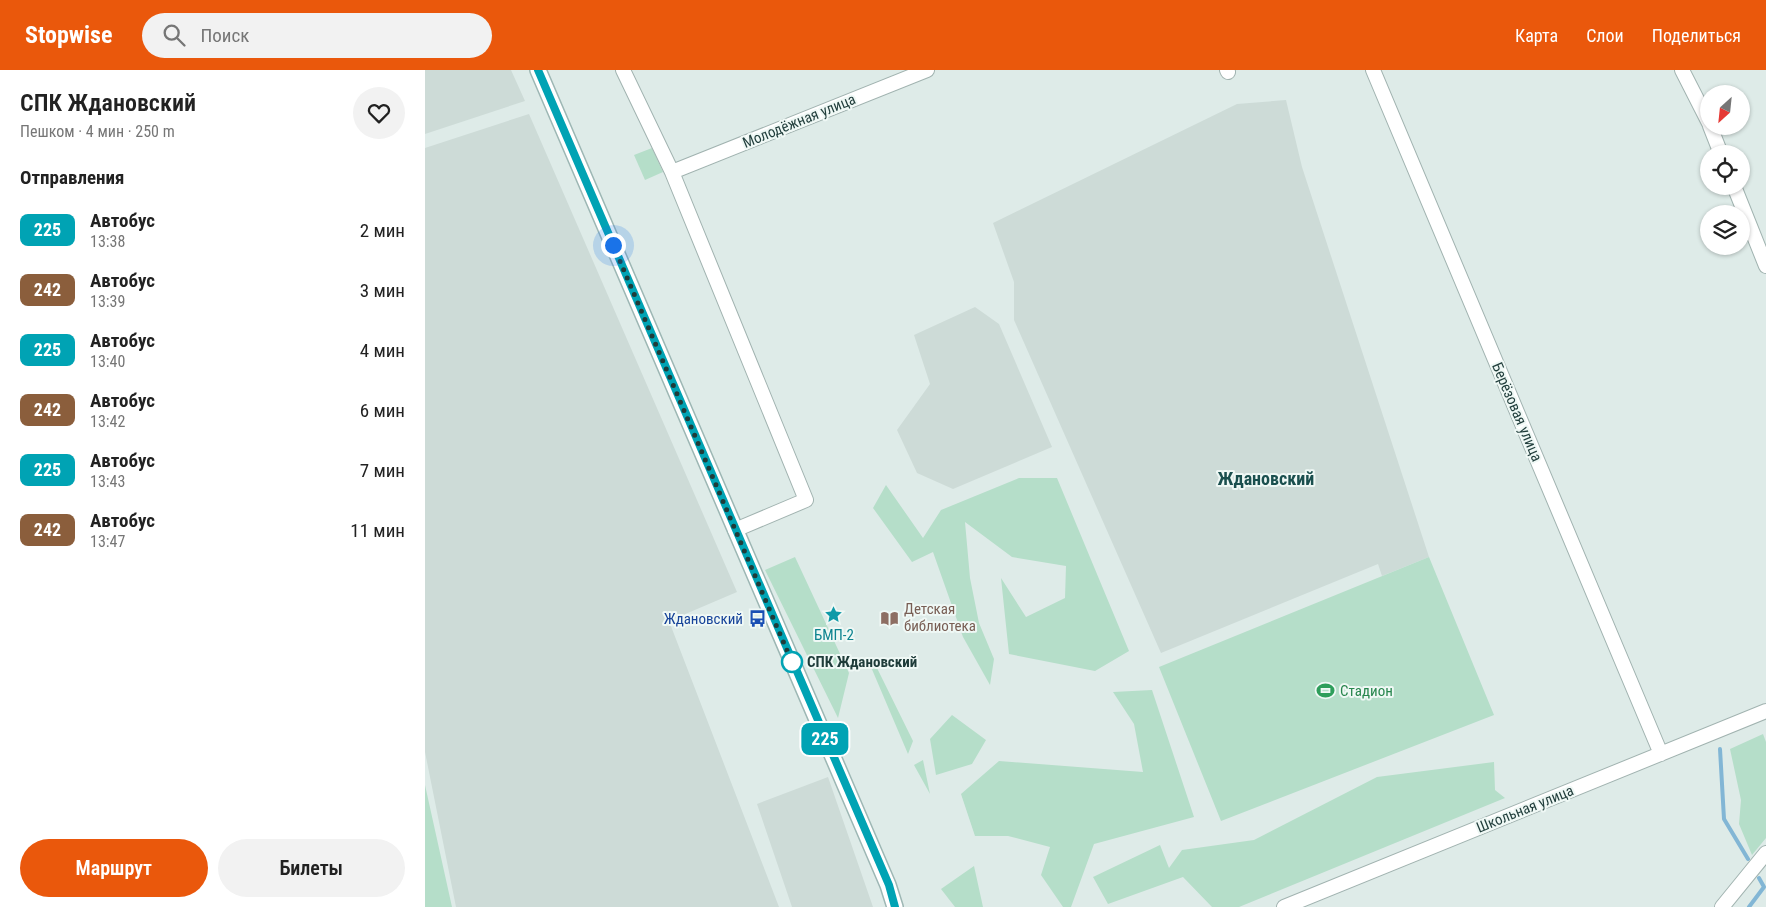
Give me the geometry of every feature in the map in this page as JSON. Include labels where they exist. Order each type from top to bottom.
[{"type":"street","points":[[538,70],[889,885],[895,907]]},
{"type":"street","points":[[623,70],[672,172],[806,500],[735,530]]},
{"type":"street","name":"Молодёжная улица","points":[[672,172],[927,70]]},
{"type":"street","name":"Берёзовая улица","points":[[1373,70],[1661,754]]},
{"type":"street","points":[[1682,70],[1700,107]]},
{"type":"street","points":[[1738,195],[1766,266]]},
{"type":"street","name":"Школьная улица","points":[[1284,907],[1766,711]]},
{"type":"street","points":[[1723,907],[1766,853]]},
{"type":"shaded area","points":[[425,70],[511,70],[525,101],[425,134]]},
{"type":"shaded area","points":[[1286,100],[1302,167],[1429,557],[1382,576],[1378,564],[1161,653],[1014,320],[1014,282],[993,223],[1237,104]]},
{"type":"shaded area","points":[[529,114],[737,592],[669,621],[779,907],[456,907],[425,752],[425,148]]},
{"type":"shaded area","points":[[975,307],[999,324],[1052,447],[953,489],[917,473],[897,430],[930,384],[914,335]]},
{"type":"shaded area","points":[[828,777],[873,907],[792,907],[757,804]]},
{"type":"green space","points":[[652,148],[663,172],[645,180],[634,155]]},
{"type":"green space","points":[[1019,478],[1057,478],[1129,651],[1095,671],[1009,654],[1001,578],[1026,617],[1065,598],[1066,566],[1012,557],[965,522],[970,578],[979,623],[994,659],[990,685],[963,637],[933,552],[912,562],[873,508],[886,485],[923,538],[941,510]]},
{"type":"green space","points":[[795,557],[849,673],[838,718],[765,570]]},
{"type":"green space","name":"Стадион","points":[[1429,557],[1494,715],[1221,821],[1159,667]]},
{"type":"green space","points":[[868,660],[877,668],[913,741],[908,754]]},
{"type":"green space","points":[[1152,690],[1194,817],[1094,844],[1071,907],[1063,907],[1041,875],[1050,847],[1008,836],[975,836],[961,794],[999,761],[1143,772],[1134,724],[1113,692]]},
{"type":"green space","points":[[952,715],[986,740],[972,764],[936,775],[930,739]]},
{"type":"green space","points":[[1763,734],[1766,742],[1766,838],[1752,855],[1739,824],[1741,800],[1730,749]]},
{"type":"green space","points":[[923,760],[930,794],[914,765]]},
{"type":"green space","points":[[1494,762],[1495,790],[1505,798],[1239,907],[1212,907],[1183,877],[1108,904],[1093,877],[1160,845],[1169,868],[1182,850],[1254,840],[1377,777]]},
{"type":"green space","points":[[425,785],[452,907],[425,907]]},
{"type":"green space","points":[[974,866],[983,907],[955,907],[941,889]]},
{"type":"waterway","points":[[1720,749],[1724,819],[1748,859]]},
{"type":"waterway","points":[[1749,907],[1764,887],[1759,878]]},
{"type":"bus line","name":"225","points":[[538,70],[889,885],[895,907]]},
{"type":"place","name":"БМП-2","points":[[834,614]]},
{"type":"place","name":"Детская библиотека","points":[[890,618]]},
{"type":"place","name":"Ждановский","points":[[757,619]]},
{"type":"place","name":"СПК Ждановский","points":[[792,662]]},
{"type":"place","name":"Стадион","points":[[1326,691]]},
{"type":"district","name":"Ждановский","points":[[1266,479]]},
{"type":"route","points":[[613,245],[792,662]]}]
